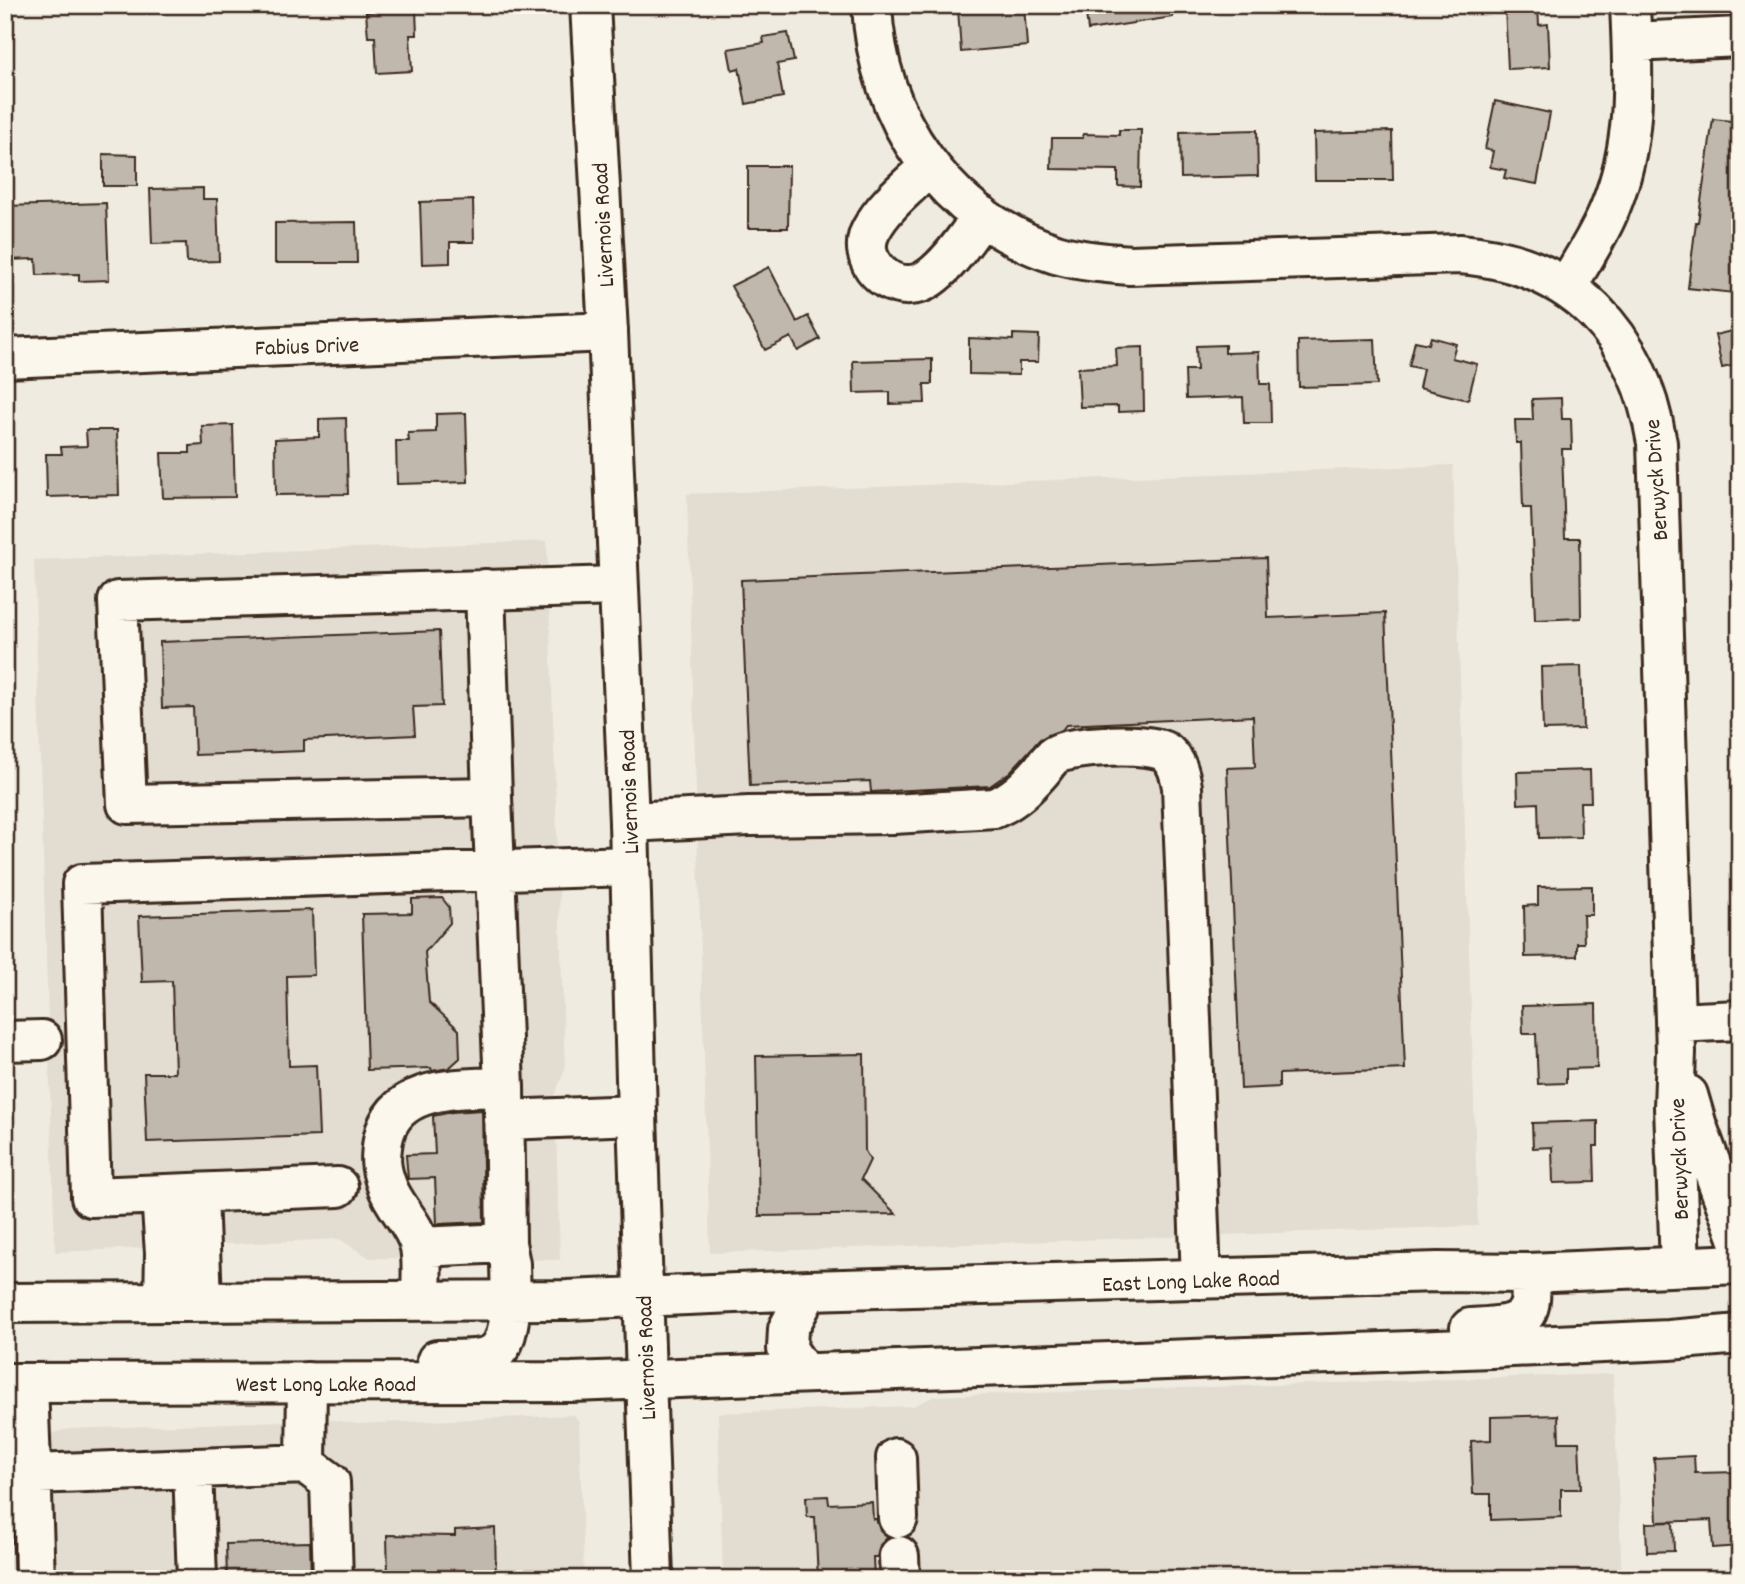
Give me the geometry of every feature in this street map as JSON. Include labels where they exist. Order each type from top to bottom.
[{"type":"main road","name":"Livernois Road","points":[[590,5],[608,332],[629,822],[653,1579]]},
{"type":"main road","name":"Berwyck Drive","points":[[872,5],[879,65],[896,113],[915,146],[971,209],[1030,244],[1093,262],[1130,265],[1480,255],[1539,273],[1566,288],[1596,312],[1624,347],[1646,394],[1657,443],[1676,1037],[1674,1107],[1680,1265]]},
{"type":"main road","points":[[1566,288],[1598,234],[1620,181],[1632,126],[1631,24],[1740,37]]},
{"type":"main road","points":[[930,166],[884,212],[871,229],[868,238],[869,255],[882,277],[898,285],[908,285],[920,283],[933,276],[982,216]]},
{"type":"main road","name":"Fabius Drive","points":[[5,358],[608,332]]},
{"type":"main road","points":[[492,797],[127,804],[118,601],[618,586]]},
{"type":"main road","points":[[202,1384],[280,1366],[306,1363],[481,1359],[497,1353],[505,1340],[510,1301],[510,1264],[506,1243],[504,1104],[485,589]]},
{"type":"main road","points":[[629,822],[738,816],[929,813],[995,808],[1010,802],[1055,755],[1080,748],[1147,745],[1166,752],[1178,768],[1182,787],[1201,1279]]},
{"type":"main road","points":[[338,1187],[91,1197],[82,884],[630,866]]},
{"type":"main road","points":[[1676,1037],[1740,1020]]},
{"type":"main road","name":"Berwyck Drive","points":[[1676,1037],[1697,1126],[1740,1243]]},
{"type":"main road","points":[[411,1302],[420,1247],[414,1229],[398,1209],[379,1162],[385,1130],[392,1115],[420,1096],[438,1090],[504,1104],[637,1115]]},
{"type":"main road","points":[[180,1194],[202,1301]]},
{"type":"main road","points":[[164,1301],[165,1253],[180,1194]]},
{"type":"main road","points":[[420,1247],[506,1243]]},
{"type":"main road","name":"East Long Lake Road","points":[[643,1297],[1438,1272],[1528,1273],[1740,1264]]},
{"type":"main road","points":[[991,1366],[1050,1344],[1512,1324],[1526,1316],[1531,1304],[1528,1273]]},
{"type":"main road","points":[[803,1372],[787,1349],[788,1328],[808,1290]]},
{"type":"main road","points":[[5,1303],[411,1302],[643,1297]]},
{"type":"main road","points":[[5,1326],[17,1321],[352,1320],[411,1302]]},
{"type":"main road","points":[[1646,1341],[1652,1328],[1676,1319],[1740,1314]]},
{"type":"main road","points":[[646,1378],[1646,1341],[1740,1334]]},
{"type":"main road","name":"West Long Lake Road","points":[[17,1383],[487,1383],[646,1378]]},
{"type":"main road","points":[[306,1464],[307,1382]]},
{"type":"main road","points":[[17,1383],[33,1474],[35,1579]]},
{"type":"main road","points":[[896,1458],[898,1518]]},
{"type":"main road","points":[[33,1474],[306,1464],[330,1482],[333,1579]]},
{"type":"main road","points":[[193,1468],[197,1579]]},
{"type":"shaded area","points":[[1453,465],[1478,1226],[710,1253],[687,494]]},
{"type":"shaded area","points":[[547,541],[565,1069],[555,1095],[560,1260],[370,1258],[339,1239],[55,1252],[34,560]]},
{"type":"shaded area","points":[[1613,1374],[1622,1579],[723,1579],[718,1413],[913,1406],[935,1396]]},
{"type":"shaded area","points":[[574,1415],[579,1422],[584,1579],[5,1579],[5,1433],[282,1421],[333,1420],[358,1424]]},
{"type":"building","points":[[1024,5],[1027,46],[961,52],[958,9]]},
{"type":"building","points":[[1085,5],[1172,5],[1173,17],[1088,30]]},
{"type":"building","points":[[1538,6],[1539,25],[1548,24],[1550,67],[1508,69],[1505,7]]},
{"type":"building","points":[[416,9],[417,35],[410,35],[412,71],[377,73],[375,37],[368,37],[366,12]]},
{"type":"building","points":[[788,33],[794,61],[777,64],[783,97],[746,104],[739,68],[732,70],[728,49],[764,43],[763,37]]},
{"type":"building","points":[[1495,101],[1550,113],[1537,184],[1504,178],[1506,170],[1490,167],[1493,151],[1485,149]]},
{"type":"building","points":[[1713,119],[1740,122],[1740,240],[1734,293],[1688,288]]},
{"type":"building","points":[[1119,130],[1141,130],[1140,187],[1118,186],[1118,170],[1051,169],[1052,138],[1083,138],[1083,134],[1119,135]]},
{"type":"building","points":[[1257,130],[1258,176],[1181,178],[1180,132]]},
{"type":"building","points":[[1392,131],[1393,180],[1315,180],[1314,133]]},
{"type":"building","points":[[103,154],[137,155],[137,186],[103,186]]},
{"type":"building","points":[[748,166],[789,166],[788,228],[748,228]]},
{"type":"building","points":[[203,188],[203,199],[217,199],[219,261],[187,262],[186,243],[152,244],[150,189]]},
{"type":"building","points":[[473,200],[474,242],[450,242],[450,263],[422,264],[420,202]]},
{"type":"building","points":[[106,203],[109,280],[79,281],[79,274],[37,275],[36,259],[5,260],[5,206]]},
{"type":"building","points":[[356,222],[357,263],[275,263],[275,223]]},
{"type":"building","points":[[769,267],[797,322],[808,316],[820,339],[798,351],[791,337],[765,350],[731,286]]},
{"type":"building","points":[[1740,329],[1740,364],[1722,368],[1715,335]]},
{"type":"building","points":[[1013,334],[1039,335],[1038,362],[1019,362],[1019,375],[969,374],[969,338],[1013,340]]},
{"type":"building","points":[[1431,337],[1456,344],[1452,358],[1477,364],[1468,400],[1419,388],[1423,369],[1409,366],[1415,341],[1429,344]]},
{"type":"building","points":[[1375,339],[1377,385],[1299,387],[1298,341]]},
{"type":"building","points":[[1225,345],[1225,353],[1259,352],[1260,384],[1270,384],[1271,423],[1244,423],[1243,397],[1186,399],[1185,370],[1197,370],[1196,346]]},
{"type":"building","points":[[1143,347],[1144,411],[1118,412],[1118,406],[1080,407],[1078,368],[1117,366],[1116,348]]},
{"type":"building","points":[[932,359],[932,384],[924,384],[925,403],[890,404],[890,392],[854,393],[853,361]]},
{"type":"building","points":[[1561,398],[1562,419],[1571,419],[1572,449],[1562,449],[1565,538],[1580,538],[1581,618],[1535,620],[1531,508],[1523,508],[1521,443],[1516,443],[1515,420],[1533,420],[1532,399]]},
{"type":"building","points":[[466,413],[468,482],[397,484],[396,441],[409,441],[408,433],[436,432],[436,414]]},
{"type":"building","points":[[346,418],[348,494],[276,495],[275,439],[319,437],[319,419]]},
{"type":"building","points":[[233,425],[235,497],[163,498],[161,453],[190,453],[190,446],[203,445],[202,426]]},
{"type":"building","points":[[86,430],[117,430],[119,495],[47,497],[46,454],[62,454],[61,447],[87,446]]},
{"type":"building","points":[[1266,558],[1268,618],[1385,613],[1405,1069],[1279,1074],[1279,1087],[1241,1089],[1227,768],[1255,767],[1253,716],[1066,725],[1062,730],[1040,739],[1010,772],[990,786],[871,792],[870,781],[750,786],[741,580]]},
{"type":"building","points":[[439,631],[442,706],[413,707],[415,735],[304,740],[304,751],[195,755],[193,707],[162,708],[160,642]]},
{"type":"building","points":[[1581,666],[1583,729],[1543,730],[1541,667]]},
{"type":"building","points":[[1590,770],[1591,802],[1580,802],[1581,837],[1539,838],[1538,803],[1518,804],[1517,772]]},
{"type":"building","points":[[1592,886],[1592,915],[1583,915],[1584,943],[1577,943],[1577,956],[1525,957],[1524,906],[1538,905],[1538,887]]},
{"type":"building","points":[[442,898],[449,907],[450,923],[425,952],[429,1002],[459,1030],[460,1058],[449,1068],[432,1071],[431,1068],[367,1070],[362,914],[412,913],[412,899]]},
{"type":"building","points":[[312,910],[314,975],[287,976],[289,1066],[316,1065],[319,1136],[147,1142],[144,1073],[175,1073],[172,981],[142,982],[139,916]]},
{"type":"building","points":[[1596,1004],[1597,1068],[1566,1069],[1566,1083],[1538,1084],[1536,1034],[1523,1034],[1522,1006]]},
{"type":"building","points":[[864,1054],[865,1151],[870,1160],[861,1179],[896,1214],[759,1216],[756,1056]]},
{"type":"building","points":[[482,1110],[484,1222],[437,1224],[435,1178],[408,1179],[406,1155],[435,1154],[433,1116]]},
{"type":"building","points":[[1598,1121],[1598,1146],[1594,1146],[1595,1182],[1553,1183],[1552,1147],[1533,1148],[1532,1123]]},
{"type":"building","points":[[1558,1415],[1559,1442],[1579,1442],[1581,1489],[1561,1489],[1561,1517],[1491,1520],[1491,1494],[1473,1494],[1471,1441],[1491,1440],[1491,1417]]},
{"type":"building","points":[[1694,1456],[1695,1473],[1740,1472],[1740,1546],[1713,1548],[1711,1520],[1657,1522],[1654,1458]]},
{"type":"building","points":[[828,1496],[829,1504],[872,1502],[873,1519],[876,1519],[880,1530],[888,1537],[880,1545],[877,1557],[873,1557],[874,1579],[818,1579],[815,1517],[807,1517],[806,1497]]},
{"type":"building","points":[[1673,1522],[1674,1551],[1647,1552],[1646,1523]]},
{"type":"building","points":[[495,1528],[496,1579],[388,1579],[387,1535],[455,1536],[455,1530]]},
{"type":"building","points":[[310,1542],[311,1579],[227,1579],[226,1544]]}]
